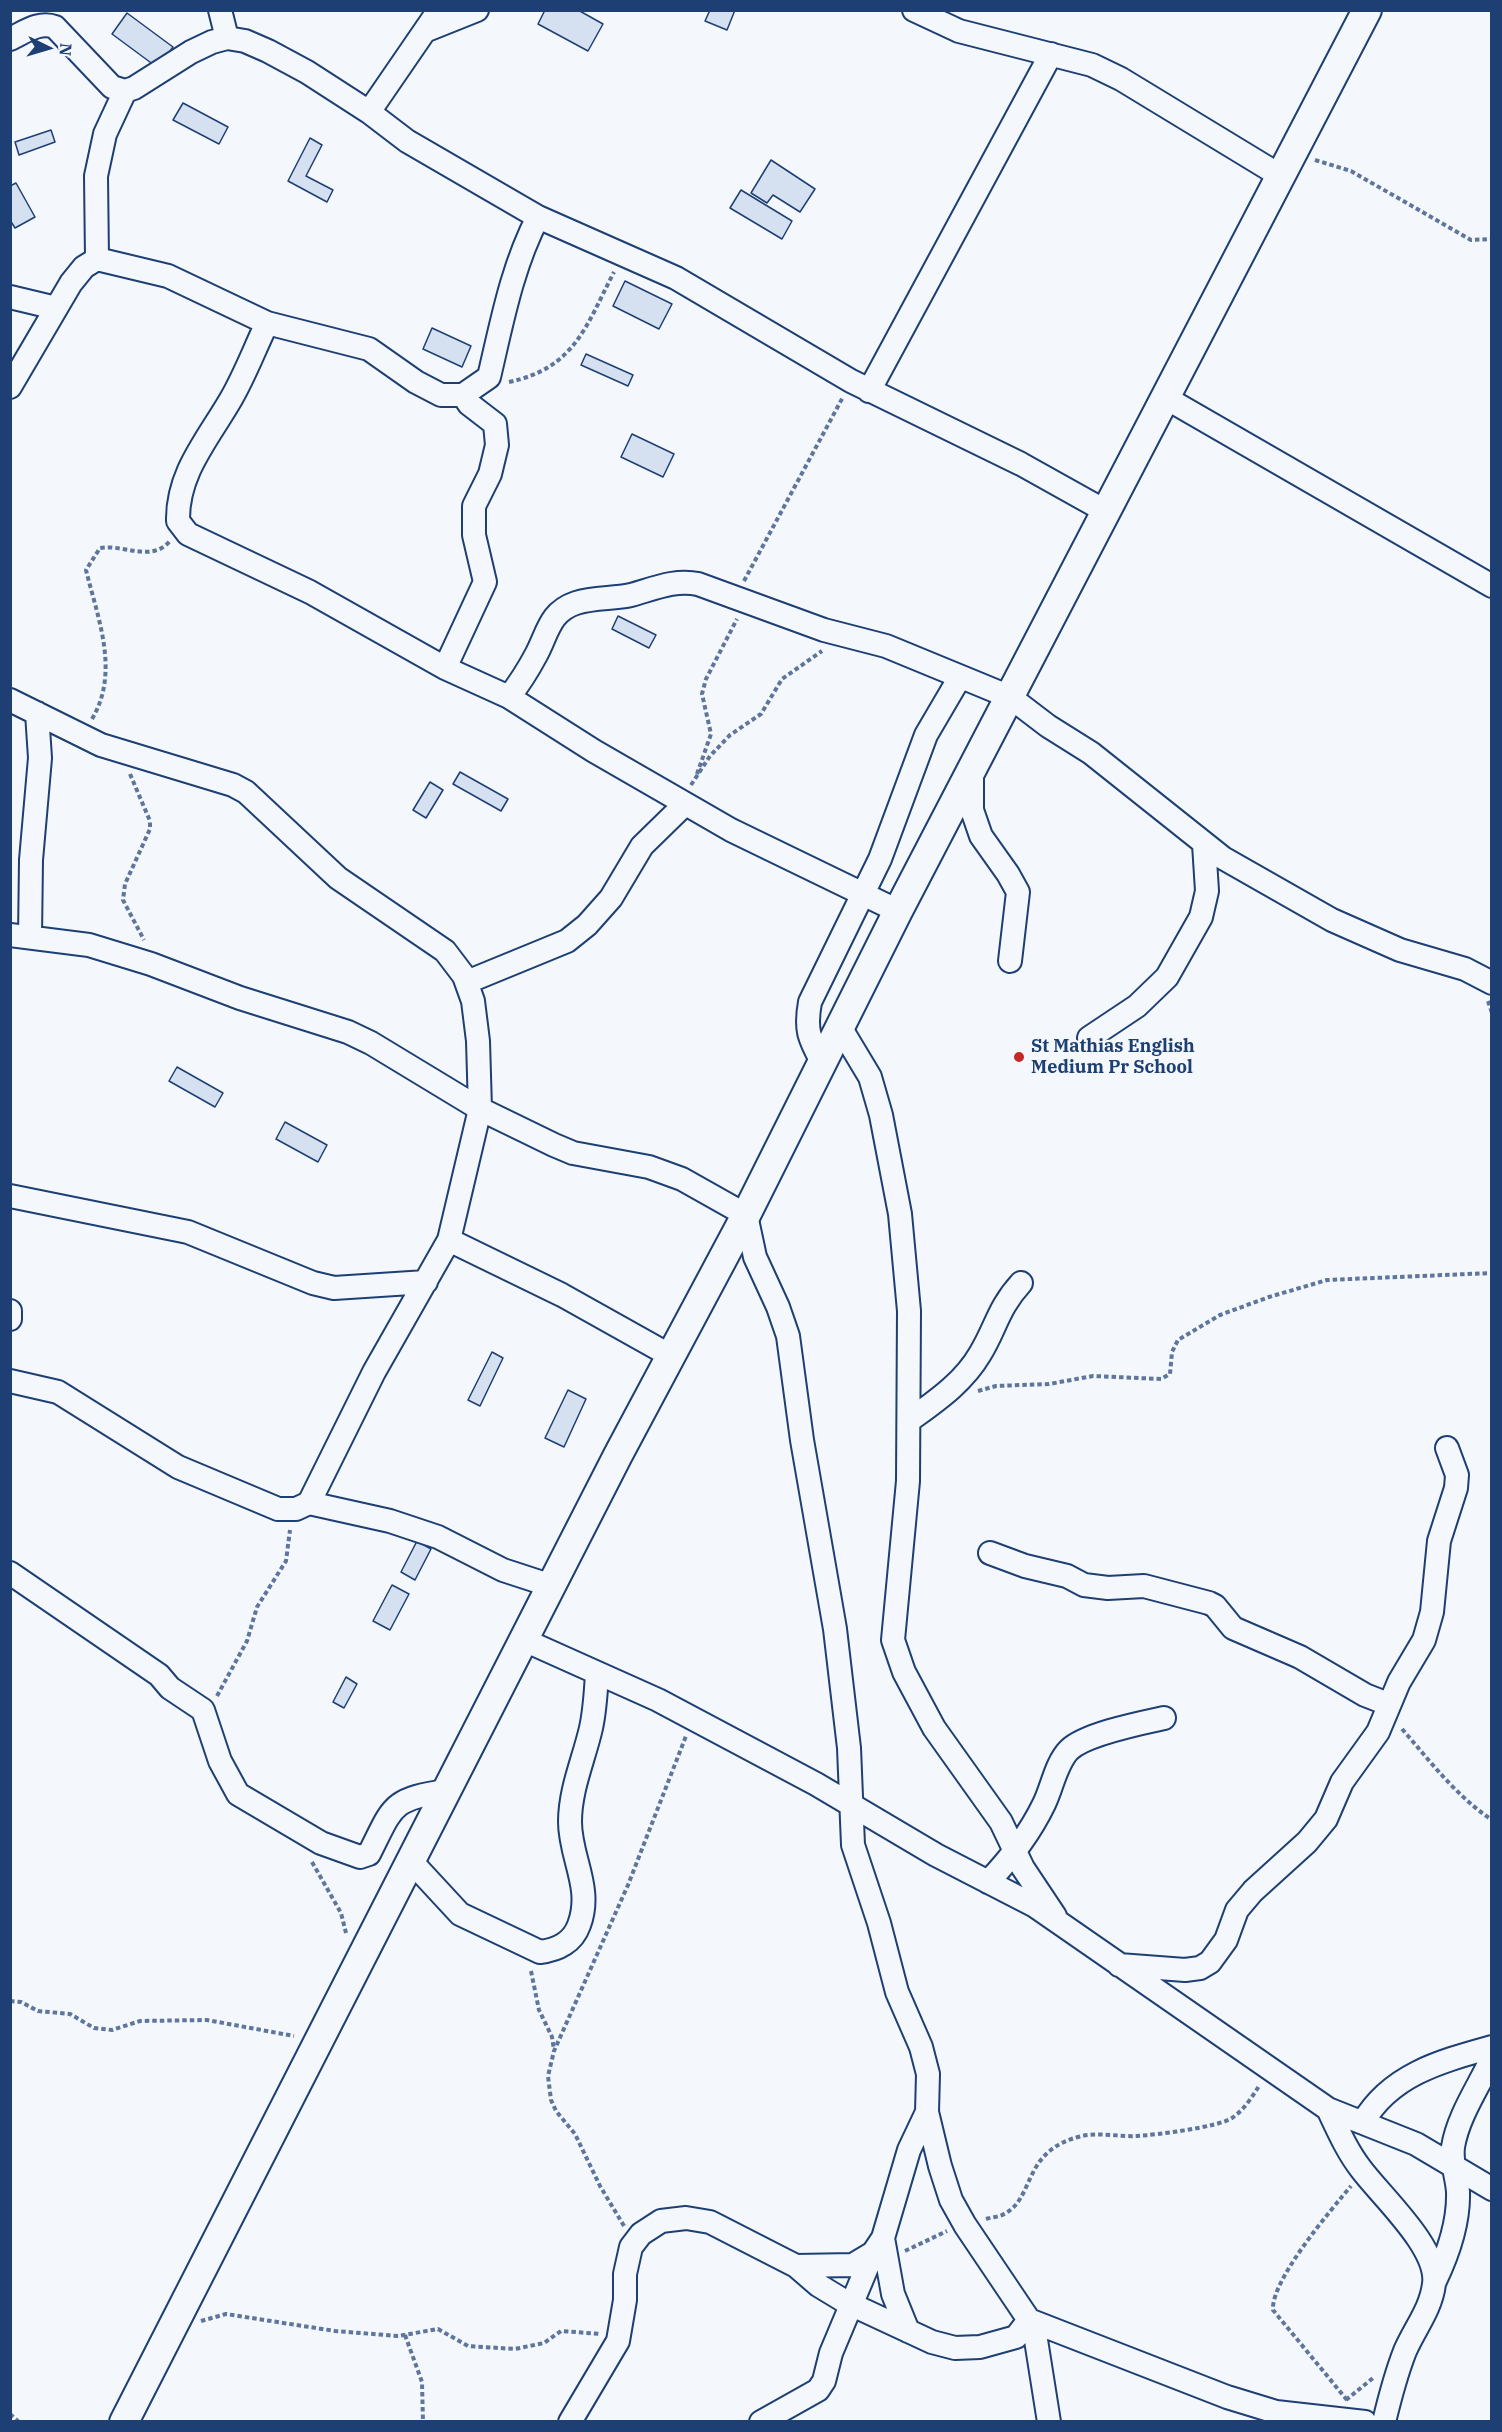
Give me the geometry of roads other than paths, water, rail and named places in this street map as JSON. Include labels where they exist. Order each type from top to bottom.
[{"type":"main road","points":[[124,2421],[410,1860],[746,1215],[897,911],[1367,10]]},
{"type":"street","points":[[220,10],[227,38]]},
{"type":"street","points":[[369,112],[439,10]]},
{"type":"street","points":[[427,30],[477,10]]},
{"type":"street","points":[[914,10],[959,31],[1092,65],[1285,164]]},
{"type":"street","points":[[10,39],[37,26],[47,17],[112,87],[125,91],[134,88],[191,52],[227,38],[245,41],[278,56],[369,112],[407,141],[538,217],[695,288],[860,386],[1021,464],[1107,512]]},
{"type":"street","points":[[860,386],[1051,54]]},
{"type":"street","points":[[97,259],[96,176],[105,134],[125,91]]},
{"type":"street","points":[[10,387],[56,308],[84,267],[97,259],[168,276],[267,323],[369,350],[416,382],[441,395],[467,392],[489,377],[499,329],[524,244],[538,217]]},
{"type":"street","points":[[10,297],[56,308]]},
{"type":"street","points":[[267,323],[231,399],[199,448],[181,488],[178,521],[188,534],[310,592],[445,668],[509,697],[731,830],[897,911]]},
{"type":"street","points":[[445,668],[485,582],[474,535],[474,506],[490,474],[497,445],[495,424],[469,404],[467,392]]},
{"type":"street","points":[[1166,398],[1491,586]]},
{"type":"street","points":[[509,697],[537,653],[550,621],[566,608],[577,603],[628,596],[683,582],[698,584],[849,637],[886,646],[1010,697],[1048,726],[1091,753],[1223,858],[1332,920],[1400,950],[1465,969],[1491,983]]},
{"type":"street","points":[[822,1062],[808,1036],[806,1021],[810,1002],[880,859],[926,735],[960,677]]},
{"type":"street","points":[[10,700],[83,736],[129,755],[233,785],[246,792],[338,878],[445,951],[466,982],[473,1001],[478,1041],[480,1109],[449,1240],[374,1372],[303,1506]]},
{"type":"street","points":[[37,713],[40,758],[31,860],[20,936],[89,945],[151,964],[240,998],[348,1032],[371,1043],[480,1109],[573,1153],[649,1167],[682,1179],[746,1215],[754,1257],[778,1306],[788,1336],[802,1440],[835,1629],[849,1748],[853,1845],[879,1923],[897,1992],[921,2048],[928,2074],[927,2112],[944,2177],[965,2225],[1029,2320],[1036,2340],[1049,2421]]},
{"type":"street","points":[[972,769],[972,810],[981,836],[1018,892],[1010,961]]},
{"type":"street","points":[[466,982],[567,941],[587,925],[611,898],[642,846],[683,802]]},
{"type":"street","points":[[1089,1038],[1137,1006],[1167,977],[1201,917],[1207,891],[1204,844]]},
{"type":"street","points":[[840,1027],[870,1077],[881,1115],[900,1214],[909,1311],[908,1481],[893,1640],[904,1672],[924,1712],[1001,1822],[1023,1868],[1060,1924]]},
{"type":"street","points":[[10,1196],[188,1232],[313,1283],[334,1288],[426,1282]]},
{"type":"street","points":[[449,1240],[572,1300],[671,1356]]},
{"type":"street","points":[[910,1420],[944,1396],[967,1373],[981,1353],[1005,1301],[1021,1283]]},
{"type":"street","points":[[10,1311],[10,1319]]},
{"type":"street","points":[[10,1381],[58,1392],[151,1451],[195,1474],[233,1488],[278,1509],[303,1506],[390,1521],[438,1537],[503,1570],[552,1586]]},
{"type":"street","points":[[1117,1965],[1185,1970],[1200,1968],[1210,1962],[1226,1940],[1237,1911],[1253,1891],[1308,1842],[1326,1820],[1341,1782],[1378,1732],[1387,1708],[1424,1640],[1432,1612],[1439,1541],[1456,1482],[1447,1449]]},
{"type":"street","points":[[990,1552],[1025,1566],[1067,1576],[1084,1585],[1108,1588],[1144,1586],[1209,1603],[1215,1606],[1233,1628],[1300,1657],[1387,1708]]},
{"type":"street","points":[[10,1573],[159,1675],[170,1688],[203,1710],[220,1761],[237,1794],[290,1822],[321,1843],[360,1857],[369,1854],[386,1818],[399,1802],[418,1795],[446,1791]]},
{"type":"street","points":[[524,1640],[692,1718],[1035,1906],[1328,2109],[1416,2144],[1491,2189]]},
{"type":"street","points":[[410,1860],[460,1914],[540,1952],[568,1943],[582,1917],[583,1883],[572,1846],[570,1821],[575,1783],[592,1726],[597,1673]]},
{"type":"street","points":[[988,1882],[1016,1851],[1043,1806],[1061,1761],[1069,1749],[1104,1733],[1164,1718]]},
{"type":"street","points":[[1363,2122],[1374,2104],[1418,2071],[1448,2058],[1491,2047]]},
{"type":"street","points":[[1384,2421],[1393,2383],[1406,2349],[1430,2303],[1435,2281],[1447,2256],[1455,2220],[1458,2191],[1451,2166],[1454,2144],[1461,2120],[1491,2058]]},
{"type":"street","points":[[1328,2109],[1343,2141],[1362,2171],[1380,2188],[1414,2233],[1429,2259],[1435,2281]]},
{"type":"street","points":[[761,2421],[818,2390],[824,2381],[831,2353],[852,2305],[862,2272],[880,2250],[909,2150],[927,2112]]},
{"type":"street","points":[[570,2421],[619,2336],[625,2300],[625,2274],[631,2247],[641,2234],[661,2221],[686,2218],[710,2222],[796,2266],[818,2285],[852,2305],[908,2331],[955,2348],[980,2347],[1016,2337],[1029,2320]]},
{"type":"street","points":[[796,2266],[853,2265],[880,2250]]},
{"type":"street","points":[[880,2250],[893,2294],[908,2331]]},
{"type":"street","points":[[1029,2320],[1227,2397],[1276,2412],[1361,2421]]},
{"type":"place","name":"St Mathias English Medium Pr School","points":[[1019,1057]]}]
